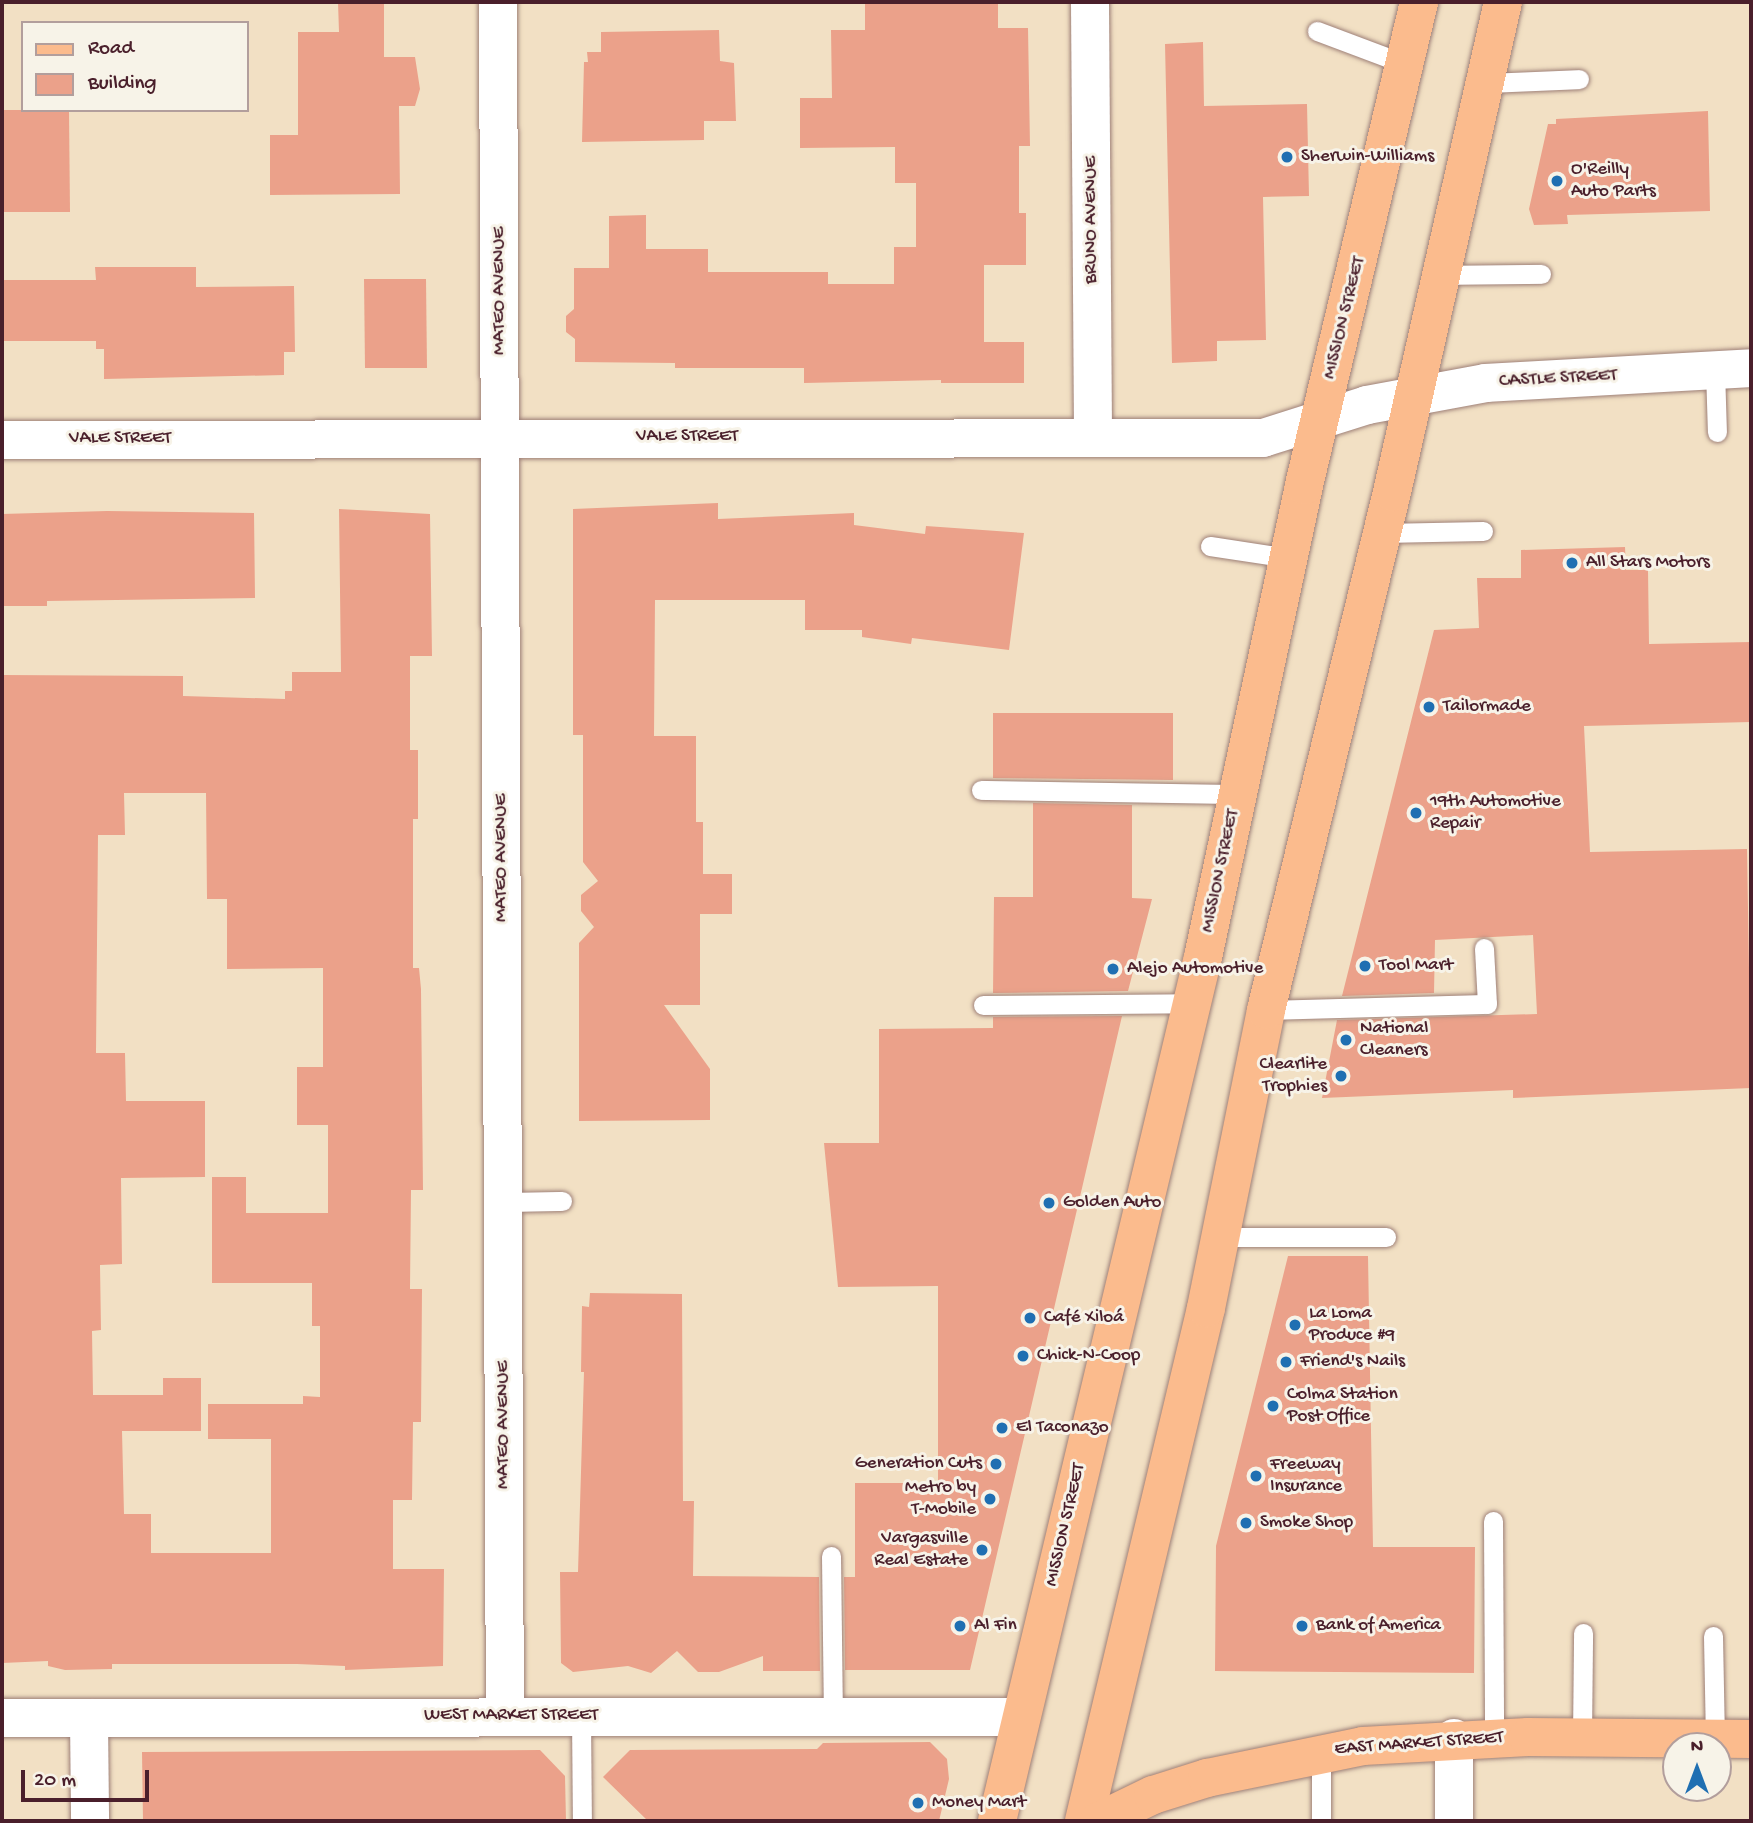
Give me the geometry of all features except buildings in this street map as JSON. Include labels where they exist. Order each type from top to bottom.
[{"type":"main road","name":"MISSION STREET","points":[[997,1821],[1192,1003],[1288,558],[1419,2]]},
{"type":"main road","points":[[1084,1821],[1221,1237],[1266,1010],[1382,533],[1503,2]]},
{"type":"main road","name":"EAST MARKET STREET","points":[[1100,1821],[1166,1790],[1244,1767],[1321,1752],[1454,1738],[1733,1738]]},
{"type":"street","name":"MATEO AVENUE","points":[[498,2],[505,1715]]},
{"type":"street","name":"BRUNO AVENUE","points":[[1090,2],[1093,438]]},
{"type":"street","name":"CASTLE STREET","points":[[1367,405],[1486,383],[1733,369]]},
{"type":"street","name":"VALE STREET","points":[[2,440],[501,437],[1263,438],[1321,417],[1367,405]]},
{"type":"street","name":"WEST MARKET STREET","points":[[2,1718],[505,1715],[833,1719],[1020,1717]]},
{"type":"street","points":[[89,1718],[90,1821]]},
{"type":"street","points":[[1454,1738],[1454,1821]]},
{"type":"lane","points":[[1317,31],[1405,64]]},
{"type":"lane","points":[[1485,83],[1579,79]]},
{"type":"lane","points":[[1441,275],[1541,274]]},
{"type":"lane","points":[[1717,432],[1733,369]]},
{"type":"lane","points":[[1382,533],[1483,531]]},
{"type":"lane","points":[[1210,545],[1288,558]]},
{"type":"lane","points":[[981,790],[1238,794]]},
{"type":"lane","points":[[1266,1010],[1487,1004],[1484,948]]},
{"type":"lane","points":[[983,1005],[1192,1003]]},
{"type":"lane","points":[[503,1202],[562,1201]]},
{"type":"lane","points":[[1221,1237],[1386,1237]]},
{"type":"lane","points":[[1493,1521],[1494,1737]]},
{"type":"lane","points":[[831,1556],[833,1719]]},
{"type":"lane","points":[[1582,1737],[1583,1633]]},
{"type":"lane","points":[[1713,1636],[1733,1738]]},
{"type":"lane","points":[[581,1716],[582,1821]]},
{"type":"lane","points":[[1321,1752],[1321,1821]]},
{"type":"place","name":"Sherwin-Williams","points":[[1287,157]]},
{"type":"place","name":"O'Reilly Auto Parts","points":[[1557,181]]},
{"type":"place","name":"All Stars Motors","points":[[1572,563]]},
{"type":"place","name":"Tailormade","points":[[1429,707]]},
{"type":"place","name":"19th Automotive Repair","points":[[1416,813]]},
{"type":"place","name":"Tool Mart","points":[[1365,966]]},
{"type":"place","name":"Alejo Automotive","points":[[1113,969]]},
{"type":"place","name":"National Cleaners","points":[[1346,1040]]},
{"type":"place","name":"Clearlite Trophies","points":[[1341,1076]]},
{"type":"place","name":"Golden Auto","points":[[1049,1203]]},
{"type":"place","name":"Café Xiloá","points":[[1030,1318]]},
{"type":"place","name":"La Loma Produce #9","points":[[1295,1325]]},
{"type":"place","name":"Chick-N-Coop","points":[[1023,1356]]},
{"type":"place","name":"Friend's Nails","points":[[1286,1362]]},
{"type":"place","name":"Colma Station Post Office","points":[[1273,1406]]},
{"type":"place","name":"El Taconazo","points":[[1002,1428]]},
{"type":"place","name":"Generation Cuts","points":[[996,1464]]},
{"type":"place","name":"Freeway Insurance","points":[[1256,1476]]},
{"type":"place","name":"Metro by T-Mobile","points":[[990,1499]]},
{"type":"place","name":"Smoke Shop","points":[[1246,1523]]},
{"type":"place","name":"Vargasville Real Estate","points":[[982,1550]]},
{"type":"place","name":"Al Fin","points":[[960,1626]]},
{"type":"place","name":"Bank of America","points":[[1302,1626]]},
{"type":"place","name":"Money Mart","points":[[918,1803]]}]
